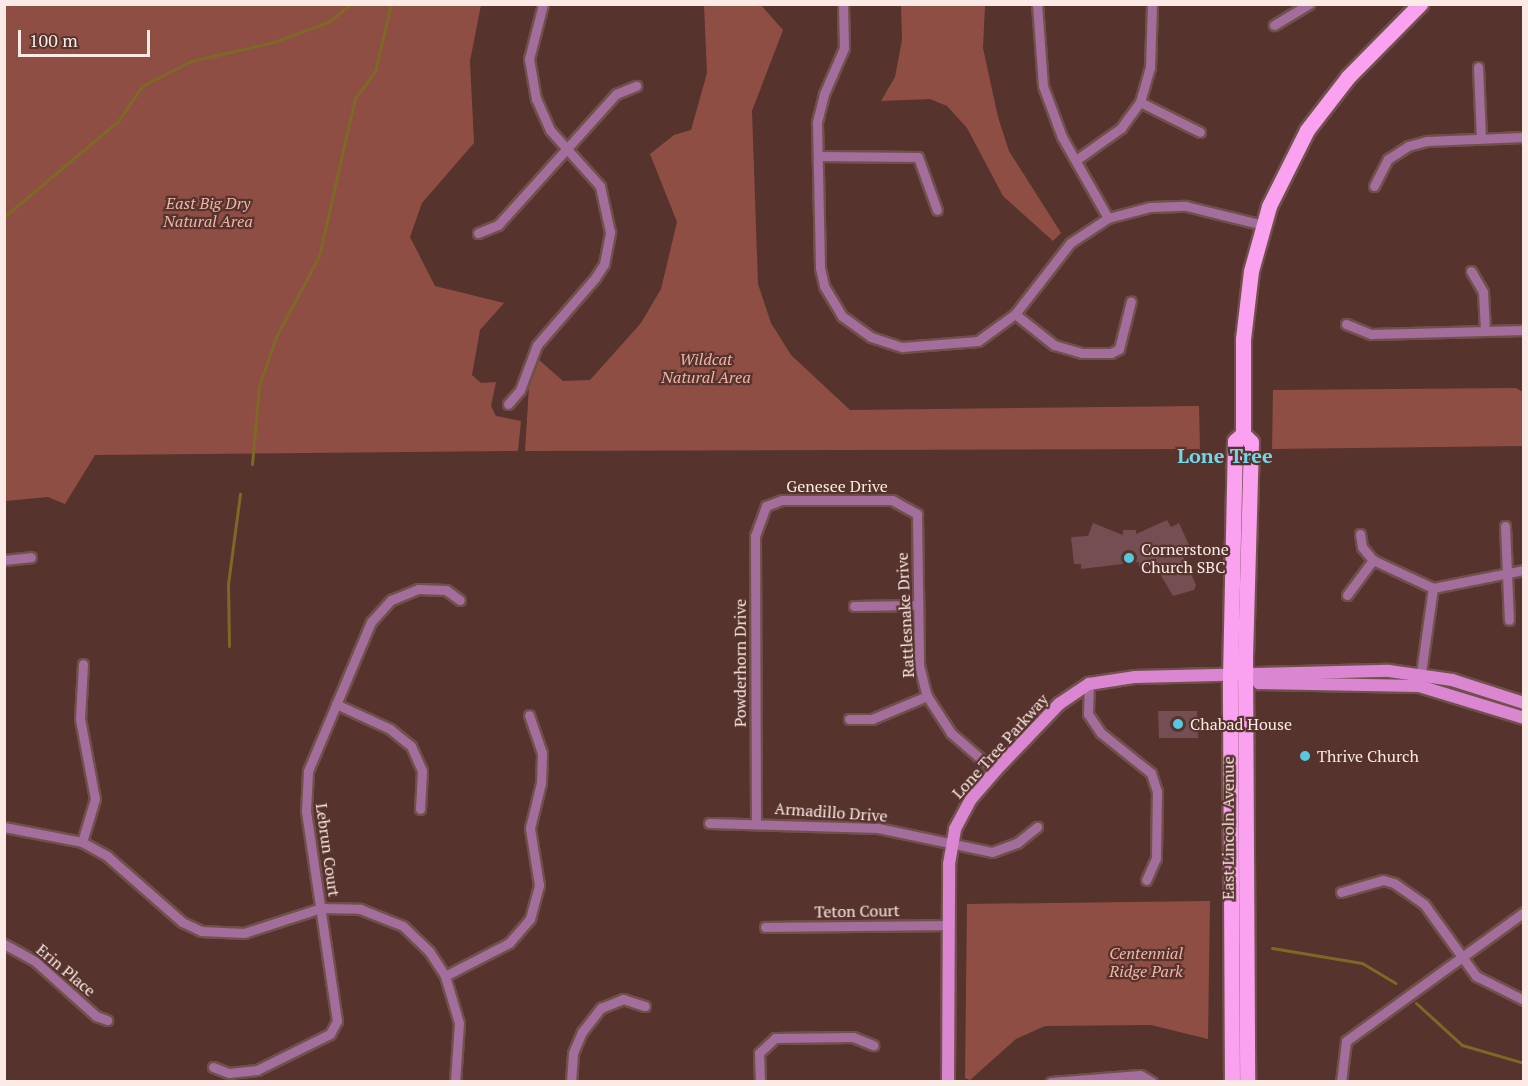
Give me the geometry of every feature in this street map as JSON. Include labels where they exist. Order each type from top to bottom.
[{"type":"main road","name":"East Lincoln Avenue","points":[[1232,1082],[1251,442],[1243,434],[1244,315],[1263,225],[1288,163],[1320,111],[1420,4]]},
{"type":"main road","name":"East Lincoln Avenue","points":[[1244,678],[1247,1082]]},
{"type":"street","points":[[508,404],[520,390],[537,345],[596,278],[609,248],[606,200],[591,172],[567,149],[542,115],[531,80],[530,39],[543,4]]},
{"type":"street","points":[[843,4],[844,48],[819,108],[820,267],[831,300],[856,328],[902,347],[962,345],[992,334],[1015,314],[1070,243],[1108,218],[1150,207],[1186,206],[1263,225]]},
{"type":"street","points":[[1037,4],[1043,86],[1076,160],[1108,218]]},
{"type":"street","points":[[1076,160],[1121,128],[1140,102],[1150,68],[1152,4]]},
{"type":"street","points":[[1274,25],[1309,4]]},
{"type":"street","points":[[1478,67],[1481,138]]},
{"type":"street","points":[[478,232],[498,225],[616,94],[636,86]]},
{"type":"street","points":[[1140,102],[1200,132]]},
{"type":"street","points":[[1374,186],[1388,159],[1408,146],[1427,141],[1524,138]]},
{"type":"street","points":[[818,156],[918,157],[937,210]]},
{"type":"street","points":[[1471,271],[1483,292],[1485,330]]},
{"type":"street","points":[[1015,314],[1054,345],[1082,353],[1111,353],[1119,349],[1131,301]]},
{"type":"street","points":[[1346,324],[1371,334],[1524,330]]},
{"type":"street","name":"Genesee Drive","points":[[766,506],[782,500],[892,500],[908,506]]},
{"type":"street","name":"Powderhorn Drive","points":[[756,823],[754,536],[766,506]]},
{"type":"street","name":"Rattlesnake Drive","points":[[908,506],[917,514],[919,665],[927,696],[951,733],[995,771]]},
{"type":"street","points":[[1505,526],[1509,620]]},
{"type":"street","points":[[1359,534],[1362,547],[1373,560],[1433,588],[1506,571],[1524,570]]},
{"type":"street","points":[[4,560],[30,558]]},
{"type":"street","points":[[1347,595],[1373,560]]},
{"type":"street","points":[[1420,680],[1433,588]]},
{"type":"street","name":"Lebrun Court","points":[[213,1067],[229,1073],[257,1070],[330,1034],[337,1021],[306,794],[308,771],[371,622],[391,600],[418,589],[446,590],[460,600]]},
{"type":"street","points":[[854,606],[917,605]]},
{"type":"street","points":[[82,842],[95,799],[80,719],[83,664]]},
{"type":"street","name":"Lone Tree Parkway","points":[[948,1082],[951,842],[963,810],[995,771],[1059,704],[1089,684],[1135,677],[1244,678],[1259,683],[1420,680],[1524,703]]},
{"type":"street","name":"Lone Tree Parkway","points":[[1420,680],[1524,718]]},
{"type":"street","points":[[1089,684],[1089,714],[1101,733],[1150,773],[1157,791],[1156,858],[1146,880]]},
{"type":"street","points":[[849,719],[872,719],[927,696]]},
{"type":"street","points":[[336,704],[390,729],[411,746],[422,771],[420,809]]},
{"type":"street","points":[[445,976],[509,943],[530,919],[539,885],[530,828],[541,783],[542,753],[529,714]]},
{"type":"street","name":"Armadillo Drive","points":[[709,824],[756,823],[878,828],[992,852],[1017,843],[1036,827]]},
{"type":"street","points":[[4,827],[82,842],[108,856],[182,922],[201,931],[244,933],[321,908],[360,909],[403,926],[429,951],[445,976],[459,1023],[455,1082]]},
{"type":"street","points":[[1341,892],[1383,880],[1394,883],[1424,904],[1458,955],[1489,987],[1524,1000]]},
{"type":"street","points":[[1341,1082],[1346,1041],[1458,955],[1524,912]]},
{"type":"street","name":"Teton Court","points":[[765,927],[949,925]]},
{"type":"street","name":"Erin Place","points":[[4,944],[36,962],[96,1016],[107,1020]]},
{"type":"street","points":[[571,1082],[573,1053],[582,1032],[601,1008],[623,999],[645,1005]]},
{"type":"street","points":[[760,1082],[759,1053],[776,1038],[853,1037],[873,1045]]},
{"type":"street","points":[[1051,1082],[1140,1075],[1152,1082]]},
{"type":"green space","name":"East Big Dry Natural Area","points":[[5,4],[481,5],[470,61],[474,143],[422,203],[410,237],[435,286],[504,303],[480,330],[472,375],[481,383],[496,382],[491,406],[496,416],[521,421],[518,451],[95,455],[65,504],[48,497],[5,501]]},
{"type":"green space","name":"Wildcat Natural Area","points":[[704,5],[761,5],[783,30],[752,111],[758,284],[771,323],[791,355],[850,410],[1199,406],[1200,449],[525,451],[529,386],[538,359],[563,381],[590,380],[641,323],[661,289],[677,222],[650,154],[674,135],[691,130],[707,73]]},
{"type":"green space","points":[[901,5],[985,5],[983,48],[998,117],[1009,151],[1061,233],[1053,241],[1003,196],[967,128],[947,106],[930,99],[881,101],[895,77],[902,40]]},
{"type":"green space","points":[[1516,388],[1523,392],[1523,446],[1272,449],[1273,390]]},
{"type":"green space","name":"Centennial Ridge Park","points":[[1210,901],[1208,1039],[1151,1025],[1045,1026],[1016,1039],[970,1080],[965,1078],[967,904]]},
{"type":"building","name":"Cornerstone Church SBC","points":[[1167,520],[1171,527],[1179,523],[1189,545],[1180,549],[1196,585],[1194,590],[1173,596],[1156,567],[1139,567],[1139,562],[1081,569],[1081,564],[1074,564],[1071,537],[1088,536],[1093,523],[1123,535],[1123,530],[1136,530],[1136,534]]},
{"type":"building","name":"Chabad House","points":[[1158,711],[1197,711],[1198,738],[1159,738]]},
{"type":"waterway","points":[[4,217],[119,120],[142,86],[191,61],[274,42],[328,22],[351,4]]},
{"type":"waterway","points":[[252,464],[259,386],[276,337],[319,256],[355,98],[375,71],[391,4]]},
{"type":"waterway","points":[[229,646],[228,584],[240,494]]},
{"type":"waterway","points":[[1272,948],[1362,963],[1395,983]]},
{"type":"waterway","points":[[1416,1003],[1462,1045],[1524,1063]]},
{"type":"place","name":"Cornerstone Church SBC","points":[[1129,558]]},
{"type":"place","name":"Chabad House","points":[[1178,724]]},
{"type":"place","name":"Thrive Church","points":[[1305,756]]},
{"type":"district","name":"Lone Tree","points":[[1225,455]]}]
